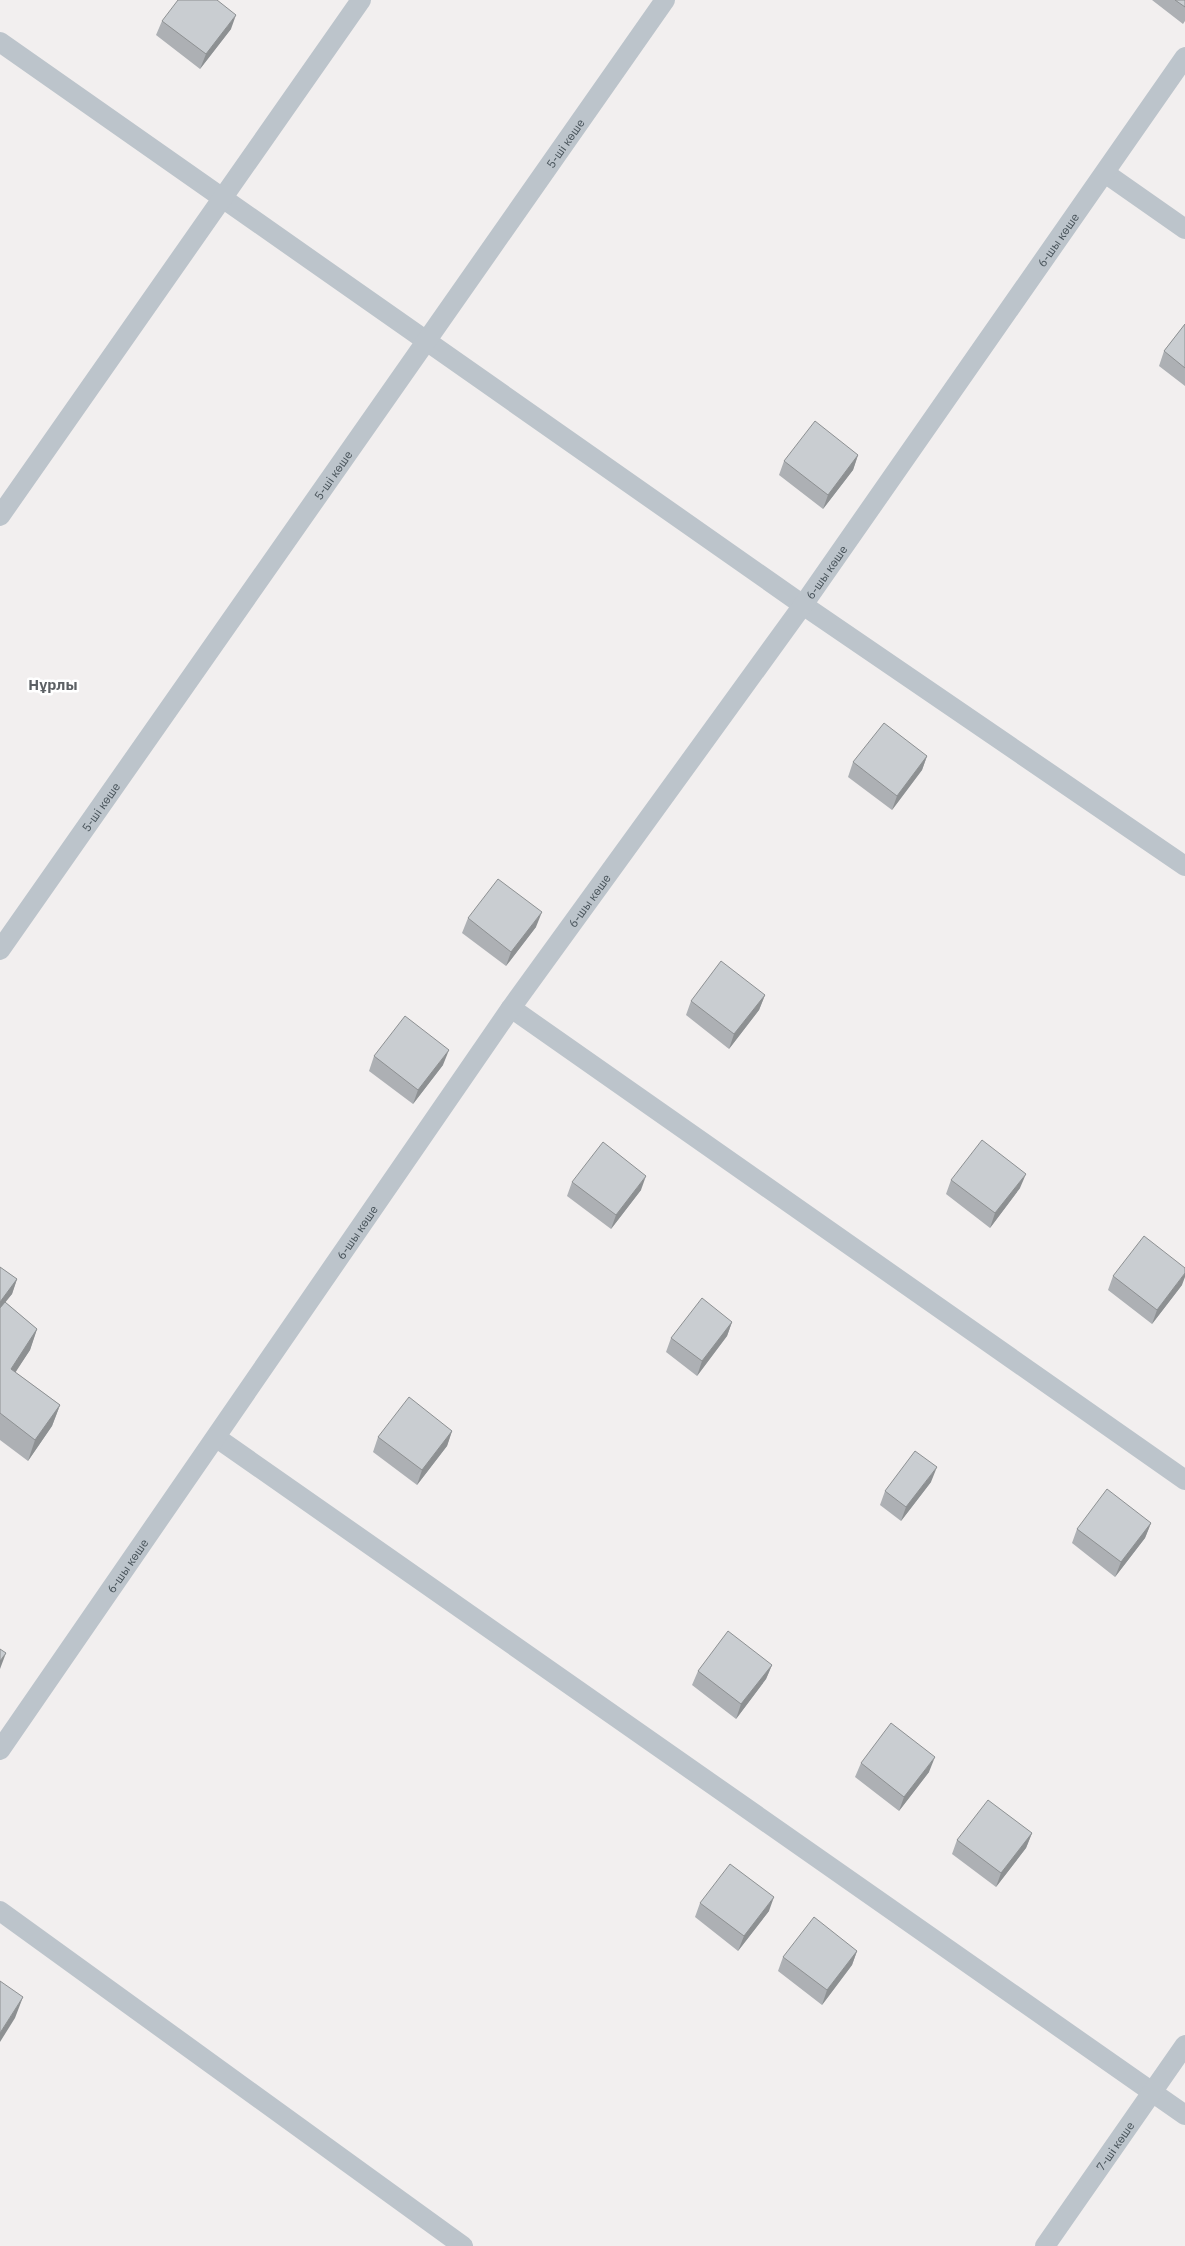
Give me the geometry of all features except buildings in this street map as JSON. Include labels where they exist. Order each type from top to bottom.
[{"type":"lane","points":[[0,516],[360,0]]},
{"type":"lane","name":"5-ші көше","points":[[0,950],[665,0]]},
{"type":"lane","points":[[0,42],[221,199],[428,340],[803,604],[1185,866]]},
{"type":"lane","name":"6-шы көше","points":[[0,1750],[217,1438],[511,1008],[803,604],[1185,57]]},
{"type":"lane","points":[[1105,173],[1185,229]]},
{"type":"lane","points":[[511,1008],[1185,1480]]},
{"type":"lane","points":[[217,1438],[1185,2115]]},
{"type":"lane","points":[[0,1910],[463,2246]]},
{"type":"lane","name":"7-ші көше","points":[[1045,2246],[1185,2045]]},
{"type":"district","name":"Нұрлы","points":[[53,684]]}]
